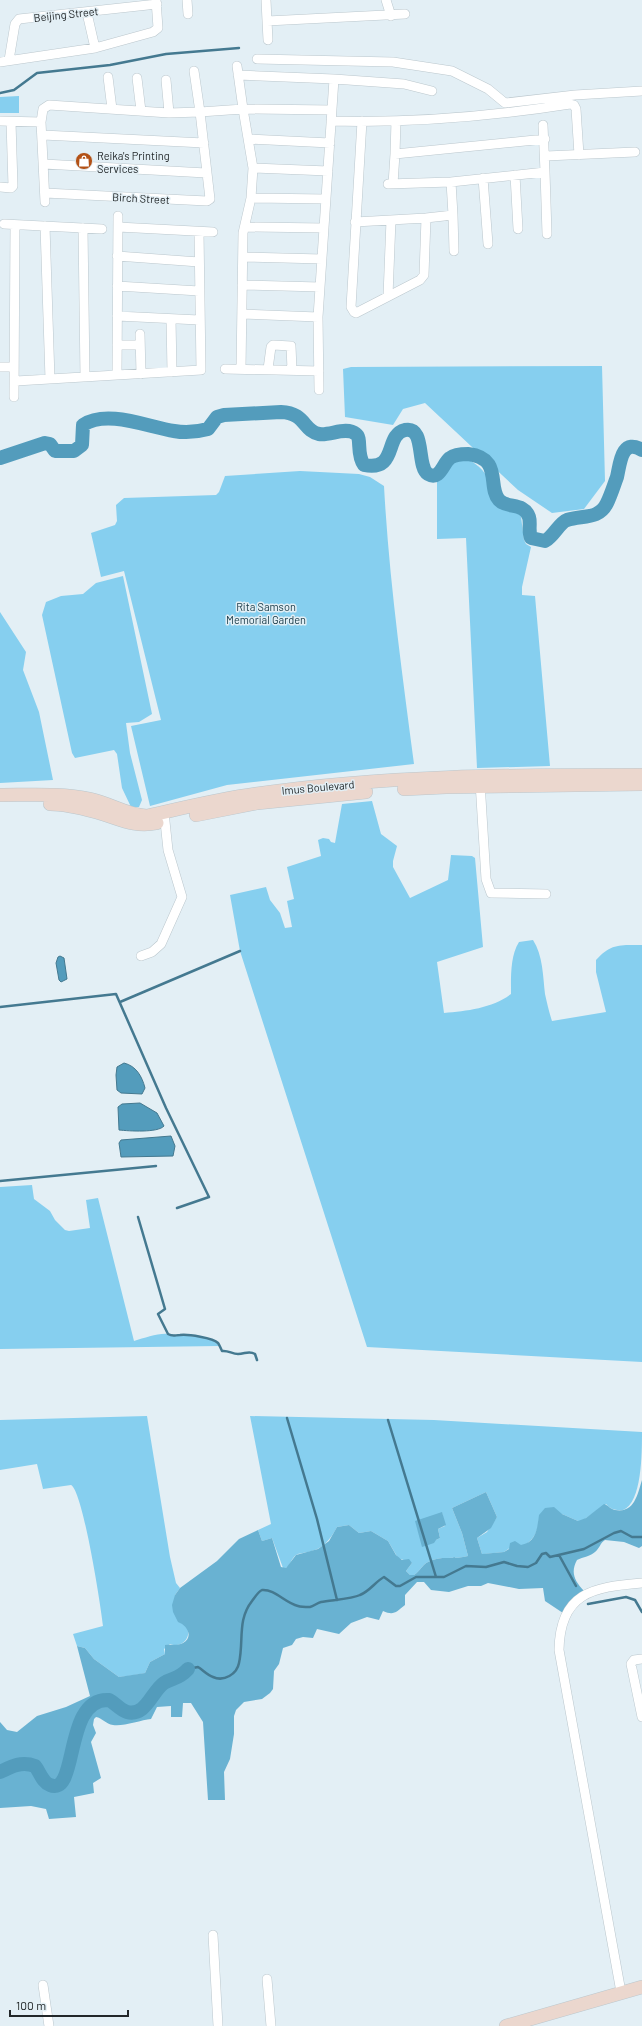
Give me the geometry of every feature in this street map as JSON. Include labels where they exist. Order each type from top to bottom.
[{"type":"main road","name":"Imus Boulevard","points":[[0,803],[70,806],[96,812],[136,825],[147,825],[164,817],[256,799],[480,781],[642,775]]},
{"type":"main road","name":"Imus Boulevard","points":[[480,781],[642,784]]},
{"type":"main road","name":"Imus Boulevard","points":[[0,795],[76,797],[104,803],[135,816],[164,817]]},
{"type":"main road","points":[[513,2025],[642,1987]]},
{"type":"street","points":[[187,0],[188,14]]},
{"type":"street","points":[[266,0],[268,40]]},
{"type":"street","points":[[386,0],[391,16]]},
{"type":"street","points":[[4,61],[95,48],[153,32],[158,28],[159,22],[156,2]]},
{"type":"street","name":"Beijing Street","points":[[4,61],[16,21],[87,13],[156,2]]},
{"type":"street","points":[[87,13],[95,48]]},
{"type":"street","points":[[267,21],[391,16],[405,14]]},
{"type":"street","points":[[257,59],[393,62],[452,71],[488,89],[506,104],[575,95],[642,91]]},
{"type":"street","points":[[194,71],[200,112],[204,143],[206,173],[44,164],[41,122],[43,109],[49,105],[168,113],[200,112],[243,109],[332,110]]},
{"type":"street","points":[[241,368],[243,257],[252,168],[237,71],[404,84],[432,91]]},
{"type":"street","points":[[108,77],[112,109]]},
{"type":"street","points":[[137,78],[141,111]]},
{"type":"street","points":[[319,390],[318,317],[334,79]]},
{"type":"street","points":[[166,80],[168,113]]},
{"type":"street","points":[[331,121],[396,120],[519,111],[570,104],[574,105],[576,109],[579,155]]},
{"type":"street","points":[[396,120],[395,154],[390,184],[451,182],[545,172]]},
{"type":"street","points":[[0,121],[41,122]]},
{"type":"street","points":[[362,121],[351,308],[354,312],[356,313],[420,280],[424,276],[426,218]]},
{"type":"street","points":[[0,187],[11,188],[13,186],[11,122]]},
{"type":"street","points":[[543,125],[546,156],[545,172],[547,234]]},
{"type":"street","points":[[43,136],[204,143]]},
{"type":"street","points":[[248,139],[330,143]]},
{"type":"street","points":[[395,154],[545,140]]},
{"type":"street","points":[[546,156],[635,152]]},
{"type":"street","name":"Birch Street","points":[[44,164],[45,197],[207,201],[210,199],[206,173]]},
{"type":"street","points":[[252,168],[328,170]]},
{"type":"street","points":[[515,175],[518,229]]},
{"type":"street","points":[[483,178],[488,244]]},
{"type":"street","points":[[451,182],[454,251]]},
{"type":"street","points":[[250,198],[326,199]]},
{"type":"street","points":[[355,222],[453,215]]},
{"type":"street","points":[[117,375],[118,216]]},
{"type":"street","points":[[388,296],[391,220]]},
{"type":"street","points":[[4,224],[15,226],[102,229]]},
{"type":"street","points":[[14,397],[16,381],[14,367],[15,226]]},
{"type":"street","points":[[45,226],[50,379]]},
{"type":"street","points":[[118,227],[213,232]]},
{"type":"street","points":[[245,227],[324,228]]},
{"type":"street","points":[[83,228],[85,377]]},
{"type":"street","points":[[16,381],[172,372],[199,370],[202,368],[199,320],[199,232]]},
{"type":"street","points":[[117,256],[199,262]]},
{"type":"street","points":[[243,257],[322,258]]},
{"type":"street","points":[[242,285],[320,287]]},
{"type":"street","points":[[117,286],[199,291]]},
{"type":"street","points":[[242,314],[318,317]]},
{"type":"street","points":[[117,316],[199,320]]},
{"type":"street","points":[[171,319],[172,372]]},
{"type":"street","points":[[140,334],[141,374]]},
{"type":"street","points":[[117,345],[140,345]]},
{"type":"street","points":[[268,369],[271,347],[273,345],[291,346],[293,349],[292,370]]},
{"type":"street","points":[[0,367],[14,367]]},
{"type":"street","points":[[225,369],[241,368],[318,371]]},
{"type":"street","points":[[480,781],[485,843],[486,879],[491,892],[546,894]]},
{"type":"street","points":[[141,956],[152,952],[161,944],[182,897],[168,850],[164,817]]},
{"type":"street","points":[[621,1992],[559,1650],[559,1638],[565,1616],[571,1605],[582,1597],[594,1590],[642,1583]]},
{"type":"street","points":[[642,1659],[634,1660],[631,1664],[642,1718]]},
{"type":"street","points":[[213,1935],[218,2026]]},
{"type":"street","points":[[267,1979],[271,2026]]},
{"type":"street","points":[[42,1985],[49,2026]]},
{"type":"green space","points":[[19,96],[19,113],[0,113],[0,97]]},
{"type":"green space","points":[[602,366],[605,481],[584,509],[552,513],[518,490],[425,403],[403,409],[393,425],[345,417],[343,369],[351,367]]},
{"type":"green space","points":[[460,458],[473,462],[484,472],[489,480],[493,500],[505,507],[517,507],[520,509],[524,540],[526,544],[531,547],[522,587],[522,595],[535,596],[550,766],[477,768],[466,538],[437,539],[437,479],[450,461]]},
{"type":"green space","name":"Rita Samson Memorial Garden","points":[[300,471],[359,474],[370,477],[384,486],[393,591],[414,764],[227,785],[150,806],[131,726],[161,720],[124,571],[101,577],[91,533],[115,525],[117,521],[116,505],[124,498],[216,495],[219,492],[225,476]]},
{"type":"green space","points":[[123,576],[152,714],[139,722],[126,723],[130,753],[142,800],[139,807],[131,807],[122,788],[117,754],[114,750],[75,758],[72,753],[42,615],[46,602],[61,596],[83,594],[96,583]]},
{"type":"green space","points":[[0,612],[26,652],[23,670],[39,712],[53,780],[0,783]]},
{"type":"green space","points":[[372,801],[381,834],[397,846],[393,867],[410,898],[448,880],[451,855],[472,856],[475,858],[483,947],[437,962],[444,1013],[471,1010],[488,1006],[511,994],[512,967],[516,948],[519,942],[533,940],[541,959],[545,994],[552,1021],[606,1012],[596,972],[596,960],[607,950],[617,946],[642,945],[642,1362],[367,1347],[240,951],[230,895],[266,887],[270,900],[280,913],[285,928],[292,927],[287,901],[294,899],[287,867],[321,856],[318,840],[323,838],[329,839],[331,842],[335,843],[342,804]]},
{"type":"green space","points":[[32,1185],[34,1199],[50,1211],[55,1220],[65,1230],[69,1231],[90,1228],[86,1200],[98,1198],[134,1341],[156,1335],[168,1334],[204,1338],[216,1342],[219,1346],[0,1349],[0,1187]]},
{"type":"green space","points":[[147,1416],[170,1557],[176,1583],[180,1588],[175,1595],[184,1623],[188,1629],[188,1634],[183,1643],[177,1645],[170,1644],[164,1649],[165,1654],[150,1662],[145,1673],[119,1677],[94,1659],[85,1648],[77,1646],[73,1634],[103,1626],[91,1551],[76,1492],[71,1485],[43,1489],[37,1464],[0,1470],[0,1420]]},
{"type":"green space","points":[[250,1416],[434,1420],[642,1432],[640,1476],[634,1498],[629,1506],[623,1510],[613,1509],[606,1504],[582,1521],[578,1521],[562,1514],[539,1518],[538,1527],[529,1542],[521,1546],[517,1543],[504,1552],[482,1554],[477,1538],[487,1532],[497,1517],[486,1492],[452,1508],[462,1533],[468,1556],[433,1560],[426,1563],[414,1575],[410,1575],[406,1571],[412,1563],[398,1558],[388,1541],[371,1531],[359,1533],[349,1525],[337,1527],[329,1540],[322,1546],[313,1551],[296,1555],[286,1568],[283,1568],[272,1538],[262,1541],[258,1530],[271,1524]],"holes":[[[442,1513],[445,1526],[438,1529],[440,1538],[436,1540],[432,1516]]]},
{"type":"shaded area","points":[[60,956],[64,958],[67,979],[61,982],[59,980],[56,963],[58,957]]},
{"type":"shaded area","points":[[124,1063],[132,1066],[142,1079],[145,1088],[142,1094],[121,1093],[117,1090],[117,1067]]},
{"type":"shaded area","points":[[140,1103],[157,1113],[164,1126],[150,1131],[119,1130],[118,1107],[122,1104]]},
{"type":"shaded area","points":[[171,1136],[175,1146],[173,1156],[121,1157],[119,1143],[121,1140]]},
{"type":"shaded area","points":[[642,1480],[642,1546],[639,1548],[624,1542],[605,1540],[593,1553],[577,1560],[574,1569],[574,1577],[584,1591],[563,1613],[545,1601],[543,1588],[519,1589],[488,1583],[481,1586],[468,1586],[449,1592],[431,1590],[424,1582],[417,1582],[405,1595],[405,1605],[392,1613],[383,1611],[379,1620],[367,1617],[351,1623],[339,1634],[317,1629],[313,1638],[303,1637],[296,1639],[292,1645],[283,1648],[279,1664],[274,1671],[273,1689],[270,1693],[262,1699],[244,1702],[236,1710],[234,1716],[234,1734],[230,1759],[224,1772],[225,1800],[208,1800],[203,1722],[191,1703],[183,1703],[182,1717],[171,1717],[171,1706],[157,1707],[151,1719],[126,1724],[113,1725],[96,1717],[94,1719],[93,1725],[96,1733],[91,1742],[101,1778],[93,1783],[94,1793],[74,1797],[76,1817],[49,1819],[46,1809],[31,1806],[0,1808],[0,1722],[7,1730],[17,1732],[37,1716],[66,1707],[90,1696],[77,1646],[85,1648],[94,1659],[119,1677],[145,1673],[150,1662],[165,1654],[165,1645],[181,1644],[188,1638],[188,1631],[178,1622],[173,1612],[172,1605],[175,1595],[180,1588],[217,1561],[239,1539],[258,1530],[262,1541],[272,1538],[281,1567],[286,1568],[296,1555],[318,1549],[329,1541],[337,1527],[349,1525],[359,1533],[371,1531],[388,1541],[396,1555],[402,1560],[409,1559],[412,1563],[406,1571],[410,1575],[414,1575],[426,1563],[433,1560],[468,1556],[462,1533],[452,1508],[486,1492],[497,1517],[491,1528],[477,1538],[482,1554],[504,1552],[509,1549],[510,1543],[515,1541],[521,1545],[530,1541],[535,1534],[539,1515],[545,1508],[554,1507],[562,1514],[578,1521],[586,1518],[604,1504],[615,1510],[627,1509],[637,1496]]},
{"type":"shaded area","points":[[442,1512],[446,1525],[438,1529],[440,1538],[434,1543],[422,1547],[415,1521]]},
{"type":"waterway","points":[[0,93],[14,90],[37,73],[110,65],[166,54],[239,48]]},
{"type":"waterway","points":[[0,458],[45,443],[50,444],[55,451],[74,451],[82,445],[83,425],[93,420],[128,420],[174,431],[187,432],[208,429],[217,417],[224,415],[281,412],[295,415],[310,429],[319,434],[343,431],[356,434],[359,439],[360,456],[364,465],[375,466],[382,463],[386,458],[399,433],[405,430],[412,430],[416,434],[418,440],[424,470],[432,476],[436,475],[448,460],[456,455],[468,454],[486,461],[490,467],[494,488],[499,500],[502,503],[519,507],[527,512],[530,522],[531,538],[545,541],[567,520],[595,515],[604,508],[617,477],[623,454],[630,447],[635,447],[642,450]]},
{"type":"waterway","points":[[120,1002],[240,951]]},
{"type":"waterway","points":[[0,1007],[116,994],[166,1108],[209,1197],[177,1208]]},
{"type":"waterway","points":[[0,1181],[156,1166]]},
{"type":"waterway","points":[[138,1217],[165,1309],[158,1314],[168,1334],[173,1336],[184,1335],[206,1338],[218,1343],[222,1351],[238,1354],[251,1352],[255,1354],[257,1360]]},
{"type":"waterway","points":[[287,1418],[317,1519],[337,1600]]},
{"type":"waterway","points":[[388,1420],[436,1577]]},
{"type":"waterway","points":[[188,1669],[198,1667],[209,1675],[217,1678],[226,1678],[236,1671],[239,1663],[244,1616],[247,1608],[262,1590],[267,1590],[301,1607],[310,1607],[321,1602],[360,1595],[384,1577],[396,1586],[400,1586],[416,1577],[444,1577],[466,1566],[486,1567],[504,1562],[517,1566],[528,1567],[536,1563],[542,1554],[546,1553],[550,1557],[584,1549],[614,1533],[621,1531],[632,1537],[642,1537]]},
{"type":"waterway","points":[[559,1555],[576,1586]]},
{"type":"waterway","points":[[588,1604],[626,1597],[635,1600],[642,1612]]},
{"type":"waterway","points":[[0,1772],[17,1765],[26,1764],[35,1766],[47,1784],[59,1785],[65,1776],[78,1729],[84,1714],[94,1703],[109,1700],[122,1710],[134,1713],[144,1707],[164,1683],[178,1677],[188,1669]]},
{"type":"place","name":"Reika's Printing Services","points":[[84,161]]}]
